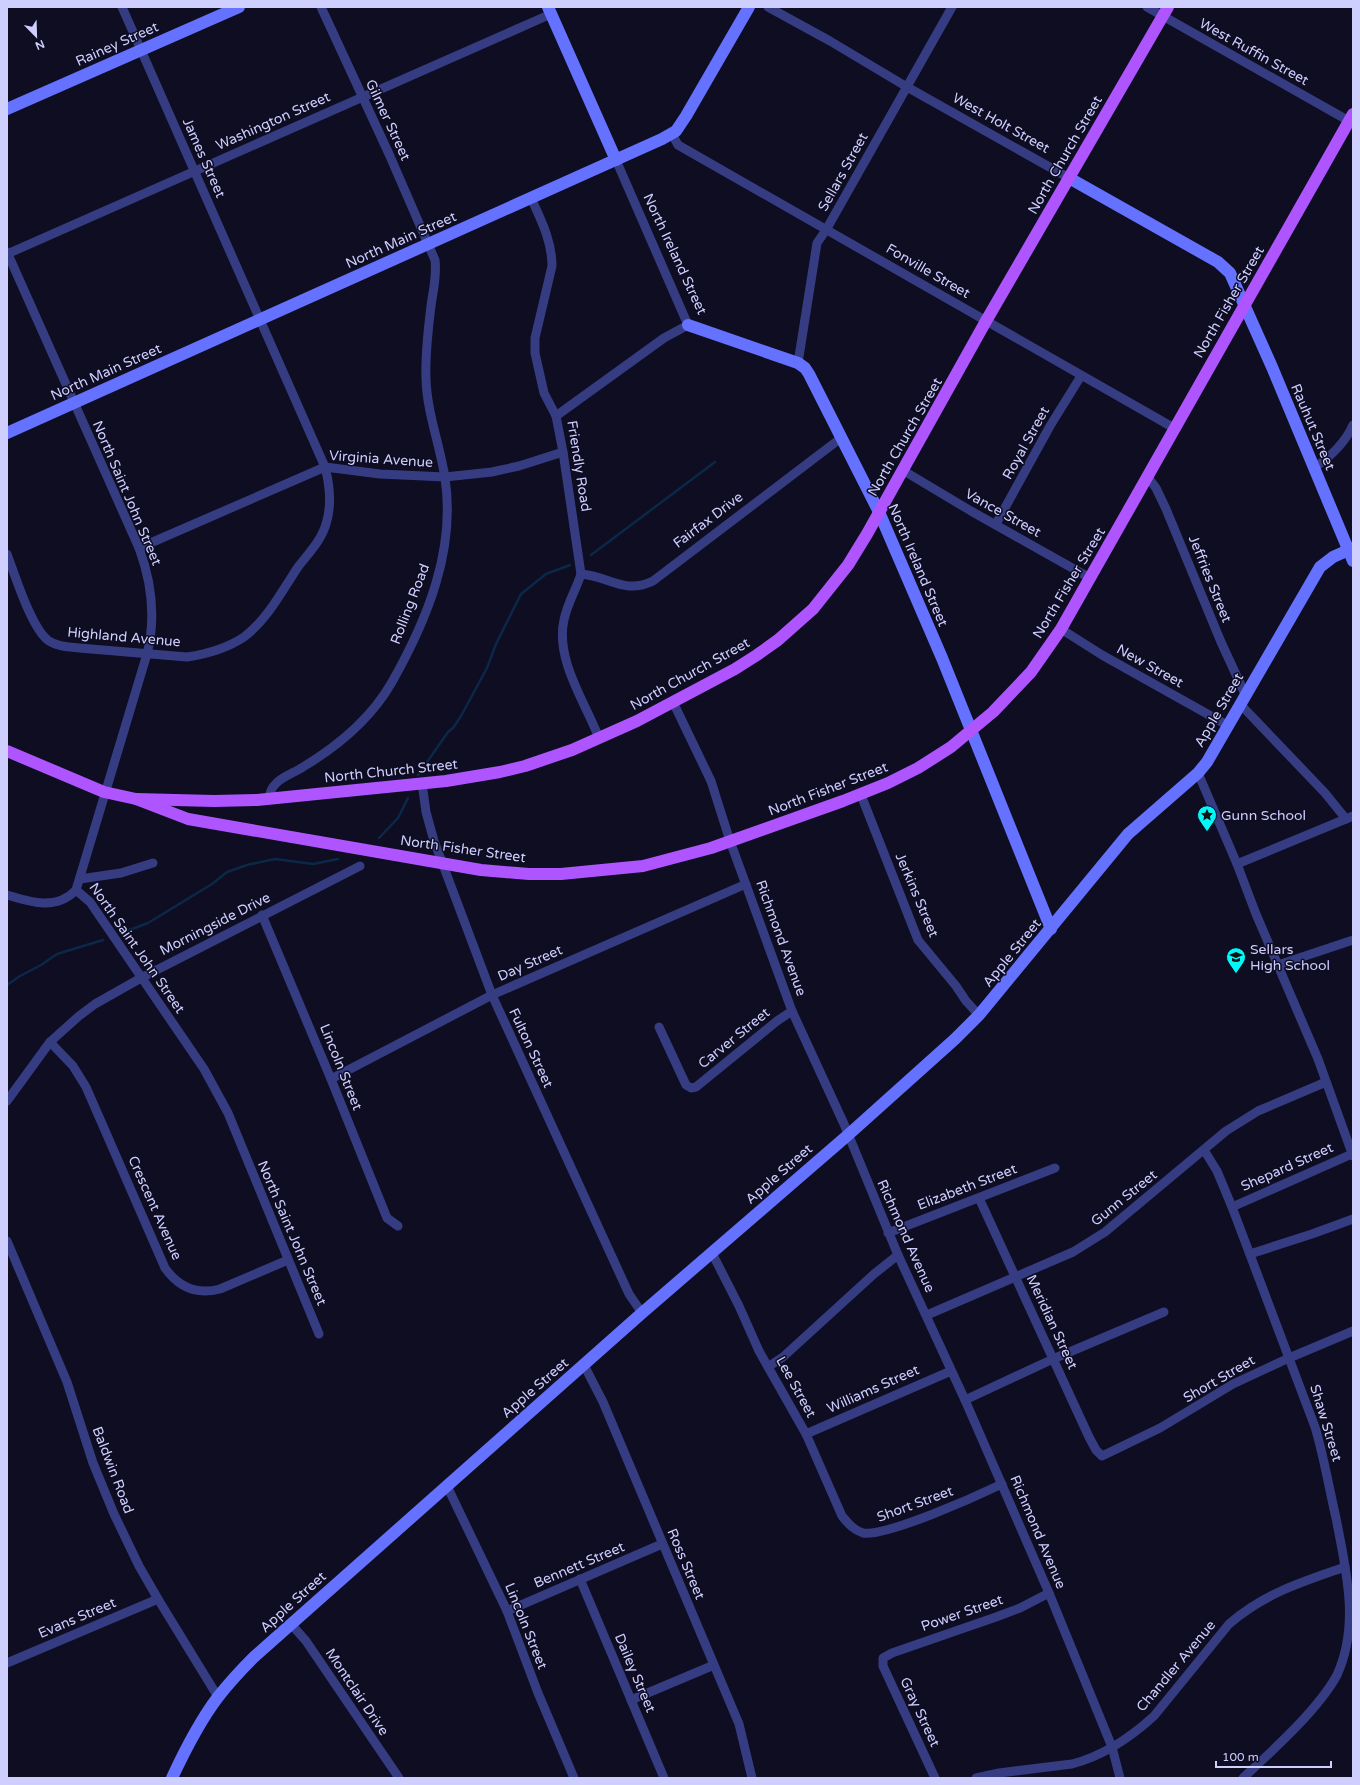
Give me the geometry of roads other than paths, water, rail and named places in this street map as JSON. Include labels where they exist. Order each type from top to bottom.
[{"type":"main road","name":"North Church Street","points":[[7,751],[72,777],[104,792],[136,799],[214,801],[269,799],[477,776],[525,766],[572,750],[673,702],[735,669],[757,655],[798,623],[812,609],[848,565],[904,471],[986,321],[1165,12]]},
{"type":"main road","name":"North Fisher Street","points":[[136,799],[188,819],[443,864],[513,873],[561,874],[591,872],[660,862],[730,841],[861,795],[918,768],[972,731],[1013,692],[1031,672],[1061,629],[1351,117]]},
{"type":"street","name":"James Street","points":[[122,7],[260,320]]},
{"type":"street","name":"Rainey Street","points":[[7,108],[239,7]]},
{"type":"street","name":"Gilmer Street","points":[[321,7],[389,154],[427,245]]},
{"type":"street","name":"North Main Street","points":[[7,433],[672,134],[686,116],[749,7]]},
{"type":"street","name":"West Holt Street","points":[[768,7],[830,41],[907,88],[1218,262],[1230,273],[1245,304]]},
{"type":"street","name":"Sellars Street","points":[[798,363],[816,245],[907,88],[927,48],[952,7]]},
{"type":"street","name":"West Ruffin Street","points":[[1147,7],[1165,12],[1351,117]]},
{"type":"street","name":"Washington Street","points":[[7,253],[362,97],[550,10]]},
{"type":"street","points":[[550,10],[616,160]]},
{"type":"street","name":"Fonville Street","points":[[672,134],[678,145],[1019,341],[1061,362],[1081,376],[1174,428]]},
{"type":"street","name":"North Ireland Street","points":[[616,160],[688,325],[798,363],[805,368],[809,374],[879,512],[972,731],[1051,929]]},
{"type":"street","name":"Friendly Road","points":[[531,198],[547,232],[551,248],[552,266],[537,330],[535,353],[544,393],[556,416],[563,452],[581,574],[576,590],[567,607],[563,622],[563,651],[571,675],[599,738]]},
{"type":"street","name":"Rolling Road","points":[[269,799],[270,790],[277,782],[334,747],[357,727],[379,701],[394,678],[418,629],[443,559],[448,522],[448,499],[445,477],[431,422],[426,382],[426,346],[436,273],[432,253],[427,245]]},
{"type":"street","name":"North Saint John Street","points":[[7,253],[138,548],[150,586],[152,598],[152,630],[147,654],[104,792],[76,890],[90,902],[217,1090],[231,1120],[319,1334]]},
{"type":"street","name":"Rauhut Street","points":[[1245,304],[1314,468],[1352,553]]},
{"type":"street","name":"Highland Avenue","points":[[7,554],[35,625],[42,636],[50,642],[61,646],[187,657],[203,654],[229,645],[243,637],[260,622],[324,530],[329,514],[330,500],[325,467],[260,320]]},
{"type":"street","points":[[556,416],[664,338],[688,325]]},
{"type":"street","name":"Royal Street","points":[[996,524],[1050,426],[1081,376]]},
{"type":"street","points":[[1314,468],[1332,453],[1343,441],[1353,425]]},
{"type":"street","name":"Fairfax Drive","points":[[581,574],[597,576],[623,586],[640,586],[653,580],[841,438]]},
{"type":"street","name":"Virginia Avenue","points":[[138,548],[325,467],[380,474],[445,477],[492,472],[519,466],[563,452]]},
{"type":"street","name":"Vance Street","points":[[904,471],[970,511],[996,524],[1090,578]]},
{"type":"street","name":"Jeffries Street","points":[[1147,476],[1156,488],[1166,509],[1221,642],[1242,699],[1325,792],[1350,817]]},
{"type":"street","name":"Apple Street","points":[[172,1778],[196,1731],[218,1697],[254,1657],[642,1313],[848,1135],[955,1039],[979,1015],[1128,834],[1198,773],[1207,762],[1242,699],[1320,567],[1333,556],[1352,553]]},
{"type":"street","name":"New Street","points":[[1061,629],[1102,655],[1227,726]]},
{"type":"street","name":"Richmond Avenue","points":[[673,702],[710,781],[730,841],[792,1011],[848,1135],[898,1255],[927,1315],[951,1371],[966,1400],[1049,1593],[1112,1747],[1120,1778]]},
{"type":"street","points":[[1198,773],[1237,864],[1326,1082],[1351,1144],[1353,1155]]},
{"type":"street","name":"Fulton Street","points":[[422,783],[429,827],[492,995],[626,1286],[642,1313]]},
{"type":"street","name":"Jerkins Street","points":[[861,795],[918,940],[956,986],[966,1001],[979,1015]]},
{"type":"street","points":[[1237,864],[1350,817]]},
{"type":"street","points":[[80,879],[121,873],[153,862]]},
{"type":"street","name":"Morningside Drive","points":[[7,1100],[50,1042],[95,1004],[141,978],[360,866]]},
{"type":"street","name":"Day Street","points":[[331,1079],[492,995],[746,884]]},
{"type":"street","points":[[7,895],[32,903],[51,903],[62,900],[76,890]]},
{"type":"street","name":"Lincoln Street","points":[[262,915],[331,1079],[387,1218],[398,1226]]},
{"type":"street","points":[[1278,965],[1353,940]]},
{"type":"street","name":"Carver Street","points":[[658,1027],[686,1085],[694,1088],[792,1011]]},
{"type":"street","name":"Crescent Avenue","points":[[50,1042],[73,1066],[86,1086],[165,1268],[177,1282],[193,1290],[211,1291],[220,1289],[288,1260]]},
{"type":"street","name":"Gunn Street","points":[[927,1315],[1016,1278],[1090,1242],[1105,1232],[1226,1132],[1248,1117],[1277,1102],[1326,1082]]},
{"type":"street","name":"Shaw Street","points":[[1204,1150],[1217,1171],[1232,1207],[1315,1427],[1349,1572],[1351,1624],[1343,1661],[1337,1674],[1330,1687],[1311,1710],[1243,1778]]},
{"type":"street","name":"Shepard Street","points":[[1232,1207],[1353,1155]]},
{"type":"street","name":"Elizabeth Street","points":[[888,1232],[1055,1168]]},
{"type":"street","name":"Meridian Street","points":[[979,1198],[1096,1450],[1102,1456]]},
{"type":"street","points":[[1250,1254],[1353,1219]]},
{"type":"street","name":"Baldwin Road","points":[[7,1241],[67,1382],[93,1463],[107,1497],[139,1566],[218,1697]]},
{"type":"street","name":"Lee Street","points":[[712,1253],[768,1367],[806,1434],[842,1516],[852,1527],[859,1531]]},
{"type":"street","points":[[768,1367],[784,1357],[874,1274],[898,1255]]},
{"type":"street","points":[[966,1400],[1053,1359],[1164,1312]]},
{"type":"street","name":"Short Street","points":[[1102,1456],[1166,1426],[1233,1384],[1353,1331]]},
{"type":"street","name":"Ross Street","points":[[584,1365],[603,1402],[739,1724],[752,1778]]},
{"type":"street","name":"Williams Street","points":[[806,1434],[951,1371]]},
{"type":"street","name":"Short Street","points":[[859,1531],[871,1534],[885,1531],[964,1501],[1002,1484]]},
{"type":"street","name":"Lincoln Street","points":[[447,1486],[507,1611],[538,1693],[574,1778]]},
{"type":"street","name":"Bennett Street","points":[[507,1611],[662,1544]]},
{"type":"street","name":"Chandler Avenue","points":[[976,1778],[999,1773],[1072,1764],[1089,1759],[1112,1747],[1144,1725],[1154,1716],[1229,1624],[1242,1613],[1270,1595],[1349,1572]]},
{"type":"street","name":"Dailey Street","points":[[580,1579],[664,1778]]},
{"type":"street","name":"Power Street","points":[[883,1658],[892,1653],[1014,1610],[1049,1593]]},
{"type":"street","name":"Evans Street","points":[[7,1663],[158,1599]]},
{"type":"street","name":"Montclair Drive","points":[[291,1624],[306,1641],[398,1778]]},
{"type":"street","name":"Gray Street","points":[[883,1658],[883,1666],[935,1778]]},
{"type":"street","points":[[631,1700],[714,1665]]},
{"type":"waterway","points":[[591,555],[715,462]]},
{"type":"waterway","points":[[418,775],[461,716],[487,668],[496,644],[521,594],[546,574],[570,565]]},
{"type":"waterway","points":[[379,838],[398,818],[408,798]]},
{"type":"waterway","points":[[124,932],[148,923],[212,884],[227,872],[247,865],[275,859],[313,864],[338,859]]},
{"type":"waterway","points":[[7,985],[57,954],[103,940]]},
{"type":"place","name":"Gunn School","points":[[1207,832]]},
{"type":"place","name":"Sellars High School","points":[[1236,974]]}]
